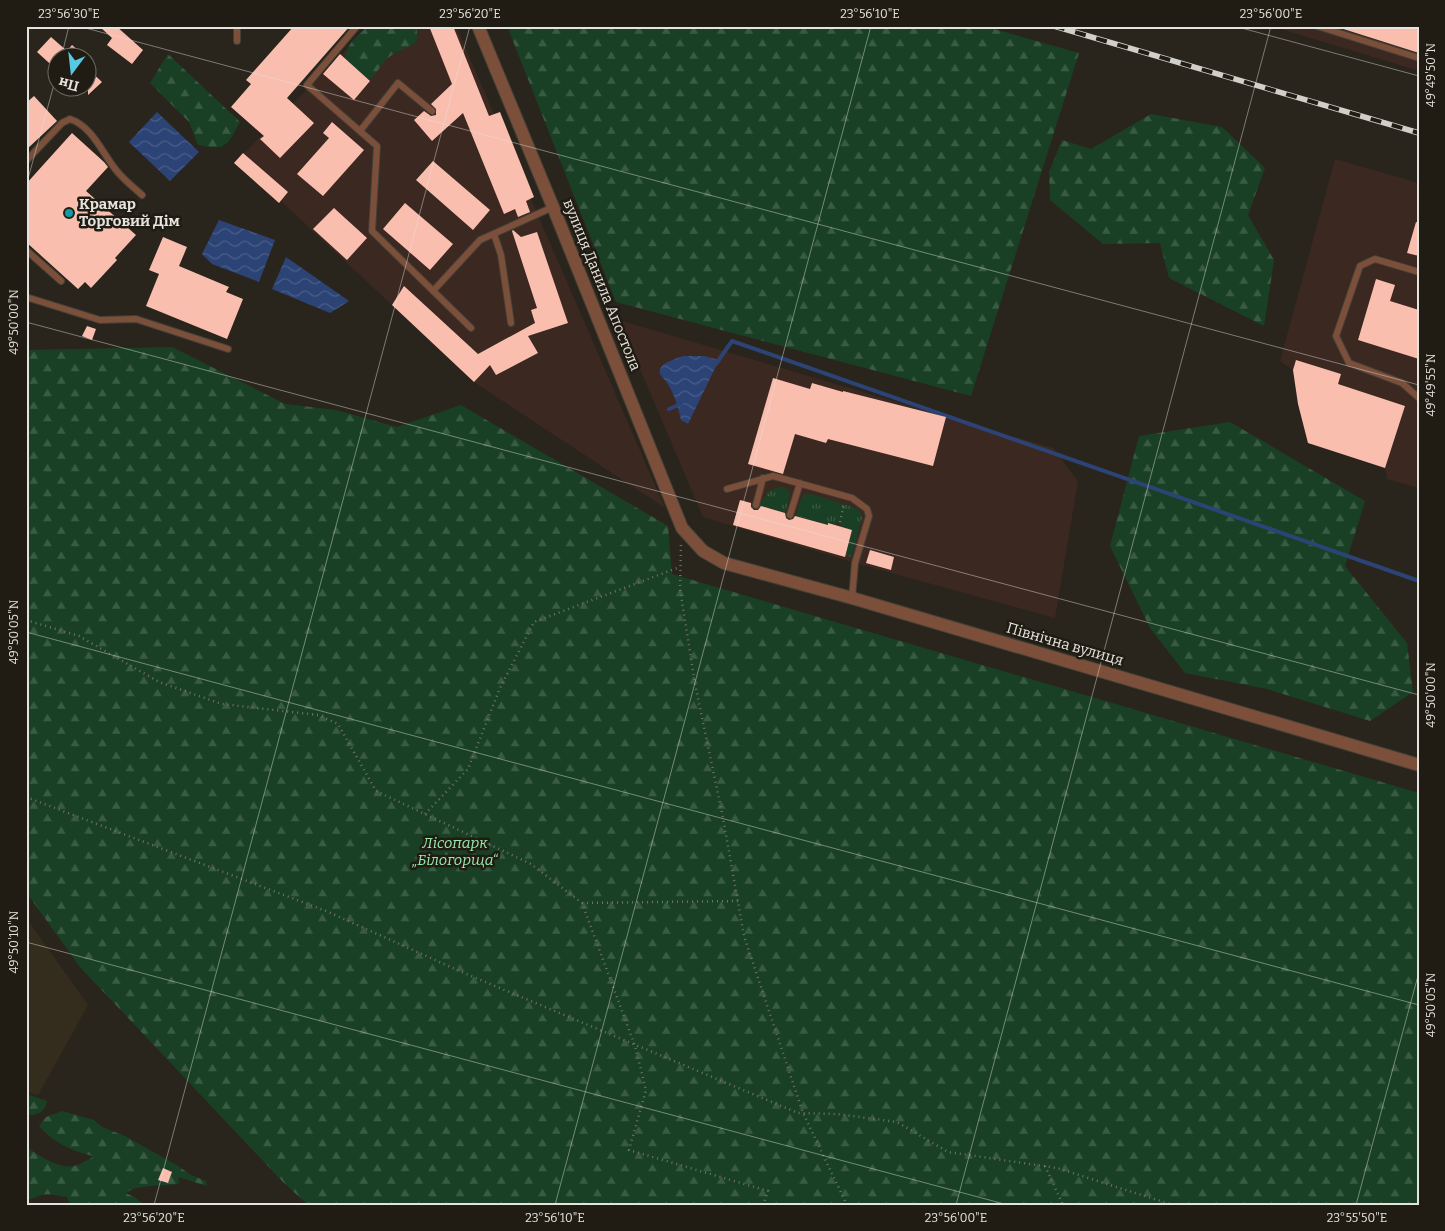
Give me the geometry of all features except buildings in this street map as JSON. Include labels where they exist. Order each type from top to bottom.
[{"type":"street","name":"вулиця Данила Апостола","points":[[478,26],[682,528],[703,551]]},
{"type":"street","name":"Північна вулиця","points":[[703,551],[724,563],[852,598],[1419,764]]},
{"type":"lane","points":[[237,26],[237,41]]},
{"type":"lane","points":[[357,26],[307,85],[377,146],[372,231],[471,328]]},
{"type":"lane","points":[[1316,26],[1419,58]]},
{"type":"lane","points":[[360,131],[398,83],[432,111]]},
{"type":"lane","points":[[26,161],[62,123],[70,119],[79,122],[101,146],[116,170],[142,195]]},
{"type":"lane","points":[[433,291],[480,240],[553,207]]},
{"type":"lane","points":[[494,234],[501,256],[511,323]]},
{"type":"lane","points":[[26,250],[61,281]]},
{"type":"lane","points":[[1419,272],[1375,259],[1360,266],[1336,336],[1348,363],[1402,383],[1419,398]]},
{"type":"lane","points":[[26,297],[100,320],[136,319],[228,348]]},
{"type":"lane","points":[[727,489],[773,476],[847,496],[857,500],[868,509],[868,516],[855,563],[852,598]]},
{"type":"lane","points":[[756,505],[763,478]]},
{"type":"lane","points":[[790,515],[800,483]]},
{"type":"path","points":[[840,522],[847,496]]},
{"type":"path","points":[[682,528],[680,589],[744,936],[802,1113],[846,1205]]},
{"type":"path","points":[[425,814],[468,770],[500,688],[534,622],[680,567]]},
{"type":"path","points":[[26,620],[79,636],[159,682],[222,704],[318,715],[338,724],[376,791],[531,864],[582,903],[636,1046],[646,1090],[629,1150],[768,1190],[763,1205]]},
{"type":"path","points":[[26,798],[326,911],[464,973],[767,1101],[802,1113],[837,1114],[897,1122],[948,1152],[1057,1168],[1173,1205]]},
{"type":"path","points":[[582,903],[738,901]]},
{"type":"path","points":[[1045,1166],[1062,1205]]},
{"type":"shaded area","points":[[370,26],[456,26],[665,508],[474,382],[237,160]]},
{"type":"shaded area","points":[[1271,26],[1419,26],[1419,71]]},
{"type":"shaded area","points":[[1335,159],[1419,183],[1419,488],[1387,479],[1385,468],[1308,443],[1298,404],[1293,370],[1280,361]]},
{"type":"shaded area","points":[[619,320],[1053,448],[1078,481],[1055,618],[855,563],[703,517]]},
{"type":"shaded area","points":[[26,918],[88,1005],[38,1095],[26,1091]]},
{"type":"green space","points":[[368,26],[417,26],[417,40],[414,44],[386,59],[373,77],[363,82],[345,61],[350,45]]},
{"type":"green space","points":[[507,26],[983,26],[1079,53],[971,396],[616,302]]},
{"type":"green space","points":[[168,54],[240,122],[225,145],[207,147],[198,145],[189,122],[150,83]]},
{"type":"green space","points":[[1151,114],[1222,127],[1265,168],[1248,215],[1274,260],[1264,326],[1169,278],[1160,243],[1103,244],[1050,200],[1049,172],[1062,140],[1091,149]]},
{"type":"green space","name":"Лісопарк „Білогорща“","points":[[172,347],[285,404],[336,410],[397,427],[461,405],[668,526],[672,574],[1419,793],[1419,1205],[308,1205],[283,1182],[80,967],[26,892],[26,350]]},
{"type":"green space","points":[[1230,422],[1365,501],[1345,566],[1407,643],[1413,692],[1370,721],[1267,689],[1185,673],[1150,628],[1110,546],[1139,436]]},
{"type":"green space","points":[[783,487],[788,489],[790,495],[785,513],[760,506],[768,492]]},
{"type":"green space","points":[[808,493],[860,511],[862,518],[851,557],[846,555],[852,530],[840,527],[841,524],[836,522],[835,525],[828,523],[828,525],[796,516],[801,498]]},
{"type":"green space","points":[[26,1094],[47,1101],[42,1111],[37,1114],[26,1115]]},
{"type":"green space","points":[[62,1111],[94,1120],[102,1127],[125,1136],[191,1175],[206,1181],[207,1186],[178,1177],[179,1184],[137,1188],[126,1193],[144,1205],[70,1205],[67,1197],[48,1194],[26,1199],[26,1147],[49,1161],[68,1166],[77,1165],[93,1157],[62,1145],[39,1126],[46,1117]]},
{"type":"water","points":[[157,112],[199,152],[170,181],[129,142]]},
{"type":"water","points":[[219,220],[275,240],[259,282],[212,264],[202,254]]},
{"type":"water","points":[[286,257],[349,301],[330,313],[272,289]]},
{"type":"water","points":[[683,356],[704,356],[719,360],[688,424],[681,420],[674,397],[660,372],[661,367],[666,363]]},
{"type":"waterway","points":[[716,364],[732,341],[1419,581]]},
{"type":"waterway","points":[[669,409],[681,404]]},
{"type":"railway","points":[[1054,26],[1419,133]]},
{"type":"place","name":"Крамар Торговий Дім","points":[[69,213]]}]
